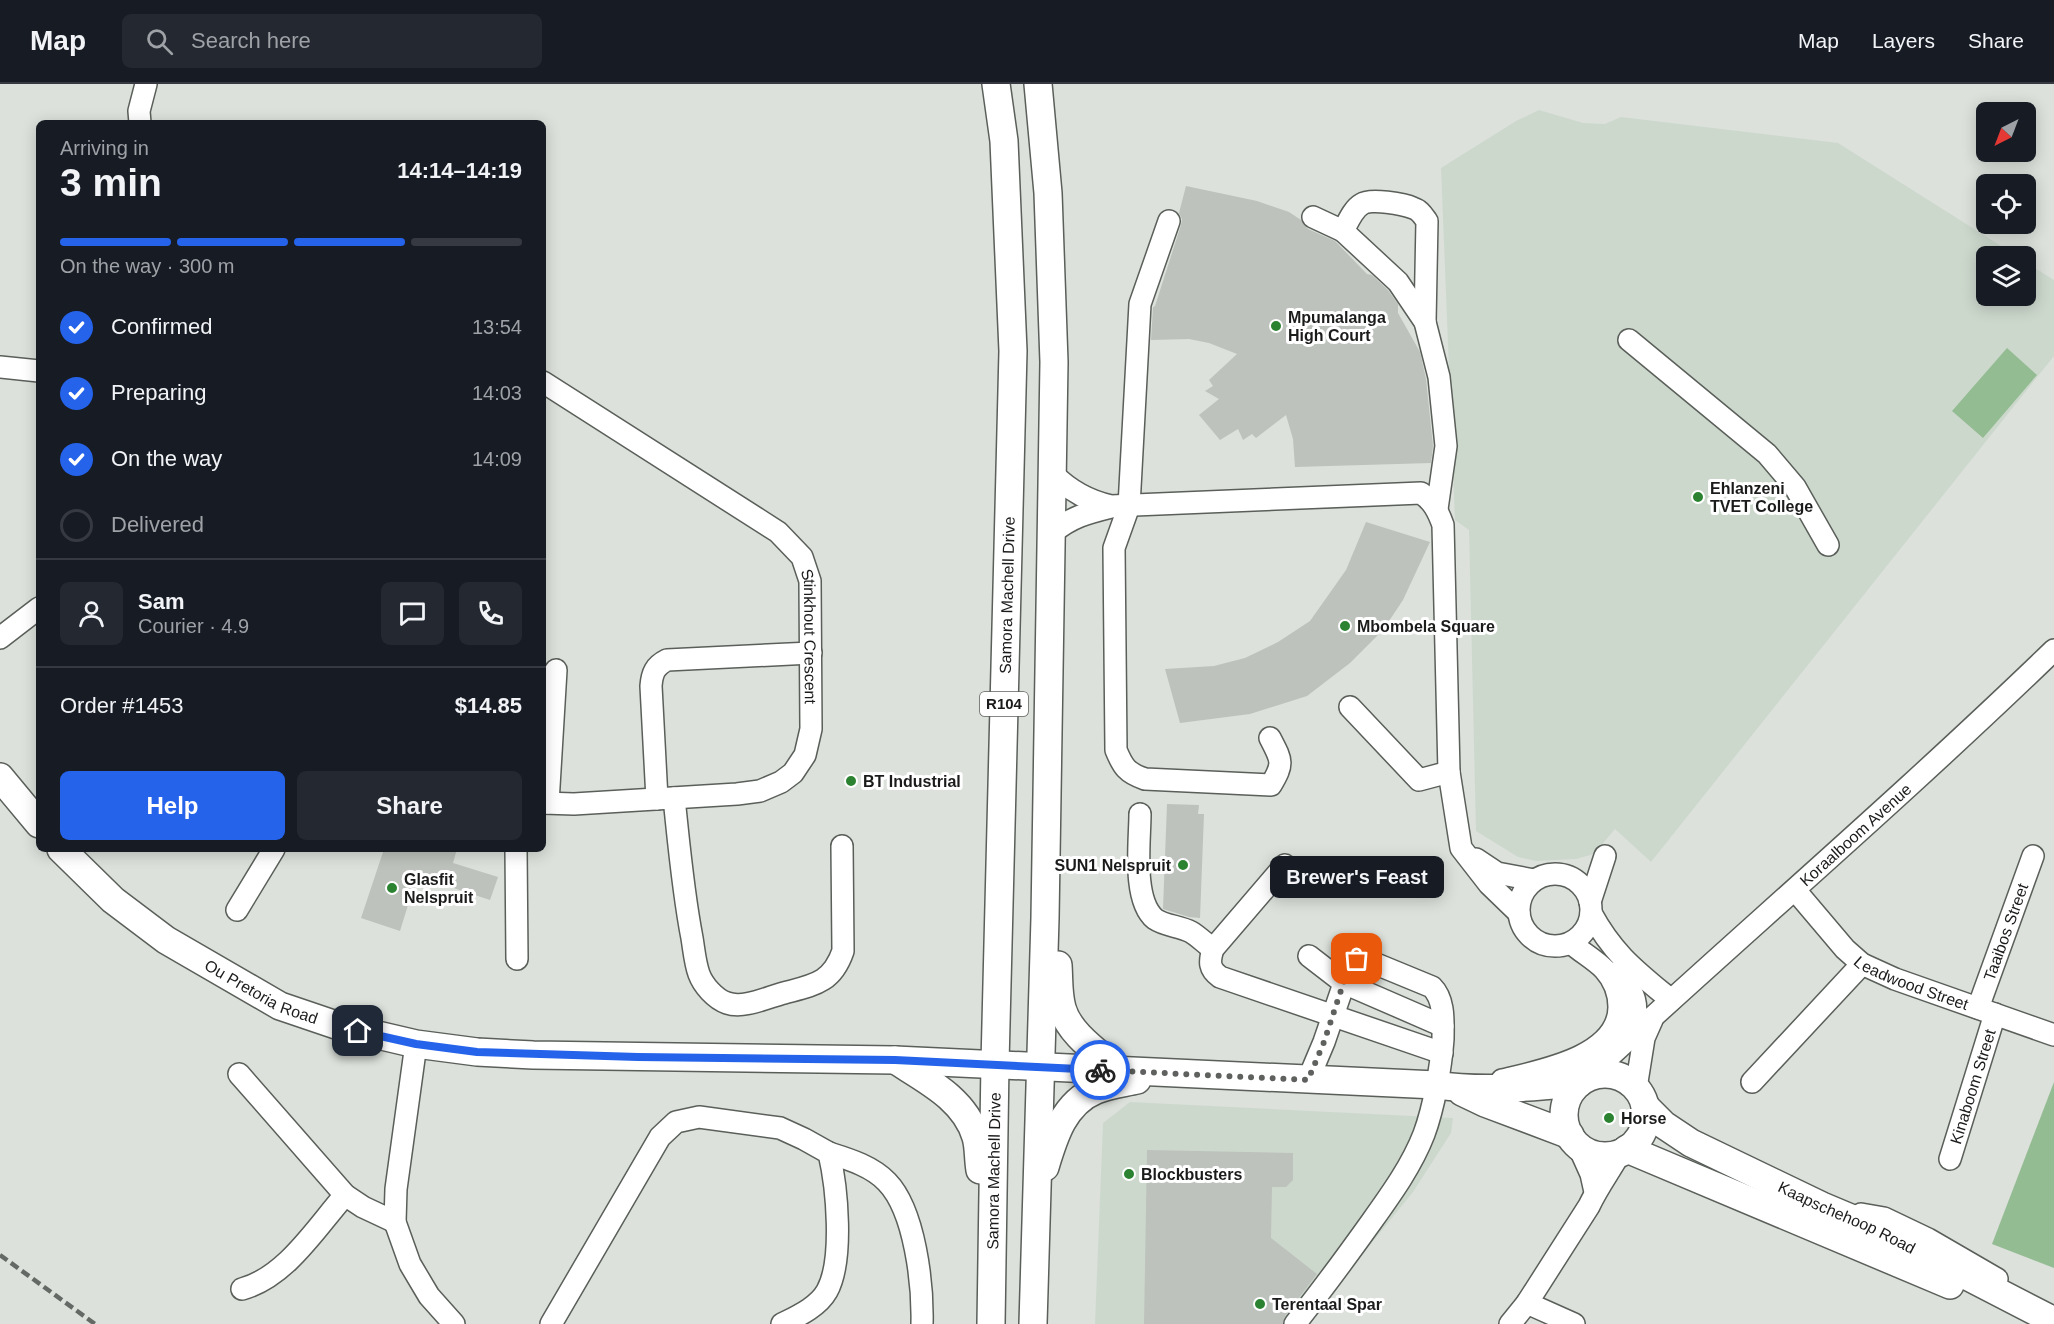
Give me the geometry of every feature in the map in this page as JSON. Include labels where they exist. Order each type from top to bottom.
[{"type":"main road","name":"Samora Machell Drive","points":[[991,1324],[995,1064],[1013,351],[1004,141],[996,84]]},
{"type":"main road","name":"R104","points":[[1034,1324],[1045,918],[1054,362],[1049,216],[1044,132],[1038,84]]},
{"type":"main road","points":[[0,777],[36,820]]},
{"type":"main road","points":[[1046,796],[1062,1007],[1067,1021],[1077,1034],[1118,1070]]},
{"type":"main road","name":"Ou Pretoria Road","points":[[64,852],[113,900],[166,940],[280,1006],[339,1026],[416,1044],[477,1052],[533,1055],[895,1060],[995,1064]]},
{"type":"main road","points":[[895,1060],[949,1096],[968,1118],[976,1137],[992,1287]]},
{"type":"main road","points":[[995,1064],[1454,1087],[1533,1088],[1582,1081],[1599,1074],[1612,1074],[1625,1079],[1641,1097],[1646,1118],[1637,1141],[1624,1151],[1602,1156],[1585,1150],[1574,1140],[1565,1124],[1564,1113],[1571,1091],[1582,1081]]},
{"type":"main road","points":[[1036,1196],[1062,1121],[1080,1099],[1096,1090],[1168,1073]]},
{"type":"main road","points":[[1454,1087],[1485,1103],[1574,1140]]},
{"type":"main road","name":"Kaapschehoop Road","points":[[1641,1097],[1664,1125],[1691,1143],[1822,1206],[1872,1227],[2054,1319]]},
{"type":"main road","name":"Kaapschehoop Road","points":[[1624,1151],[2038,1324]]},
{"type":"street","points":[[140,120],[139,111],[146,84]]},
{"type":"street","points":[[1343,231],[1355,210],[1369,200],[1415,208],[1427,221],[1425,322],[1439,377],[1446,446],[1437,509]]},
{"type":"street","points":[[1312,217],[1343,231],[1398,282],[1425,322]]},
{"type":"street","points":[[1169,221],[1140,304],[1114,548],[1116,750],[1122,765],[1133,775],[1145,779],[1270,785],[1280,769],[1281,759],[1270,738]]},
{"type":"street","points":[[1629,340],[1767,454],[1795,487],[1828,545]]},
{"type":"street","points":[[0,367],[36,371]]},
{"type":"street","name":"Stinkhout Crescent","points":[[546,384],[778,532],[802,557],[810,581],[811,653],[811,729],[805,755],[794,773],[781,782],[760,791],[737,794],[574,804],[546,803]]},
{"type":"street","points":[[1053,474],[1064,485],[1093,502],[1120,506]]},
{"type":"street","points":[[1052,533],[1078,515],[1120,506],[1421,493],[1431,499],[1443,525],[1449,772],[1461,848],[1489,884],[1519,913]]},
{"type":"street","points":[[0,638],[36,610]]},
{"type":"street","name":"Koraalboom Avenue","points":[[1582,1081],[1795,890],[2054,650]]},
{"type":"street","points":[[811,653],[667,660],[657,665],[652,675],[651,686],[666,799],[699,974],[704,985],[714,995],[726,1003],[741,1004],[817,984],[829,976],[838,964],[843,951],[842,846]]},
{"type":"street","points":[[546,803],[556,670]]},
{"type":"street","points":[[1350,707],[1419,780],[1449,772]]},
{"type":"street","points":[[1140,814],[1139,878],[1150,912],[1161,922],[1191,932],[1213,950]]},
{"type":"street","points":[[1461,848],[1497,873],[1534,880],[1552,874],[1571,878],[1586,892],[1604,936],[1627,964],[1671,1000]]},
{"type":"street","points":[[237,910],[272,852]]},
{"type":"street","points":[[516,852],[517,960]]},
{"type":"street","points":[[1534,880],[1522,895],[1519,913],[1521,923],[1533,939],[1551,946],[1571,943],[1581,936],[1588,926],[1605,856]]},
{"type":"street","name":"Taaibos Street","points":[[1987,1011],[2033,856]]},
{"type":"street","points":[[1285,865],[1213,950],[1211,967],[1220,977],[1442,1053]]},
{"type":"street","name":"Leadwood Street","points":[[1795,890],[1845,949],[1862,963],[1895,979],[2054,1035]]},
{"type":"street","points":[[1571,943],[1604,969],[1622,979],[1633,992],[1636,1002],[1633,1034]]},
{"type":"street","points":[[1309,956],[1344,983],[1443,1026]]},
{"type":"street","points":[[1308,1080],[1351,963],[1357,959],[1364,959],[1432,987],[1436,991],[1444,1016],[1442,1053],[1454,1087]]},
{"type":"street","points":[[1752,1082],[1862,963]]},
{"type":"street","points":[[1295,1324],[1342,1263],[1402,1177],[1424,1133],[1454,1087],[1546,1070],[1568,1062],[1603,1042],[1614,1028],[1619,1014],[1619,998],[1604,969]]},
{"type":"street","name":"Kinaboom Street","points":[[1950,1159],[1987,1011]]},
{"type":"street","points":[[1641,1097],[1644,1038],[1654,1016]]},
{"type":"street","points":[[416,1044],[396,1189],[395,1222],[410,1264],[429,1296],[454,1324]]},
{"type":"street","points":[[239,1074],[345,1195],[363,1207],[395,1222]]},
{"type":"street","points":[[551,1324],[660,1137],[676,1122],[699,1117],[780,1128],[829,1153],[851,1160],[886,1180],[899,1198],[906,1214],[917,1259],[922,1324]]},
{"type":"street","points":[[1574,1140],[1592,1174],[1595,1192]]},
{"type":"street","points":[[1510,1324],[1527,1303],[1595,1192],[1624,1151]]},
{"type":"street","points":[[782,1324],[809,1309],[826,1293],[834,1272],[837,1240],[833,1171],[829,1153]]},
{"type":"street","points":[[242,1289],[258,1284],[278,1271],[345,1195]]},
{"type":"street","points":[[1527,1303],[1574,1324]]},
{"type":"shaded area","name":"Ehlanzeni TVET College","points":[[1539,110],[1583,123],[1605,124],[1621,117],[1838,143],[1976,230],[1976,234],[1982,234],[2001,246],[1976,246],[1976,306],[2036,306],[2036,269],[2054,280],[2054,356],[1651,862],[1615,829],[1594,854],[1576,859],[1536,861],[1518,857],[1476,831],[1469,530],[1455,520],[1441,168],[1516,121]]},
{"type":"shaded area","points":[[1130,1102],[1453,1118],[1451,1133],[1413,1192],[1306,1324],[1095,1324],[1103,1123]]},
{"type":"green space","points":[[2007,348],[2037,375],[1983,438],[1952,411]]},
{"type":"green space","points":[[2054,1082],[2054,1268],[1992,1244]]},
{"type":"building","name":"Mpumalanga High Court","points":[[1186,186],[1257,201],[1289,212],[1301,220],[1308,229],[1335,241],[1367,274],[1372,275],[1388,290],[1398,304],[1398,313],[1420,352],[1426,379],[1433,446],[1431,463],[1295,467],[1293,439],[1286,415],[1256,438],[1252,434],[1243,440],[1238,429],[1220,440],[1199,415],[1219,399],[1205,391],[1213,386],[1209,380],[1237,354],[1209,343],[1189,339],[1151,340],[1153,307],[1181,225],[1182,219],[1179,213]]},
{"type":"building","name":"Mbombela Square","points":[[1366,522],[1430,542],[1403,600],[1383,630],[1350,663],[1307,696],[1250,714],[1180,723],[1165,669],[1214,666],[1245,658],[1278,642],[1310,621],[1346,570]]},
{"type":"building","name":"SUN1 Nelspruit","points":[[1167,804],[1199,805],[1198,814],[1204,814],[1200,918],[1163,909]]},
{"type":"building","name":"Glasfit Nelspruit","points":[[383,852],[456,852],[453,863],[498,877],[490,900],[417,876],[400,931],[361,918]]},
{"type":"building","points":[[1147,1150],[1293,1153],[1293,1180],[1286,1187],[1272,1187],[1271,1238],[1317,1274],[1285,1316],[1283,1324],[1144,1324]]},
{"type":"railway","points":[[0,1255],[95,1324]]},
{"type":"way so far","points":[[1100,1070],[1308,1080],[1324,1042],[1349,966],[1357,959]]},
{"type":"place","name":"Mpumalanga High Court","points":[[1276,326]]},
{"type":"place","name":"Ehlanzeni TVET College","points":[[1698,497]]},
{"type":"place","name":"Mbombela Square","points":[[1345,626]]},
{"type":"place","name":"BT Industrial","points":[[851,781]]},
{"type":"place","name":"SUN1 Nelspruit","points":[[1183,865]]},
{"type":"place","name":"Glasfit Nelspruit","points":[[392,888]]},
{"type":"place","name":"Brewer's Feast","points":[[1357,959]]},
{"type":"place","name":"Horse","points":[[1609,1118]]},
{"type":"place","name":"Blockbusters","points":[[1129,1174]]},
{"type":"place","name":"Terentaal Spar","points":[[1260,1304]]},
{"type":"route","points":[[358,1031],[416,1044],[477,1052],[533,1055],[895,1060],[1100,1070]]}]
